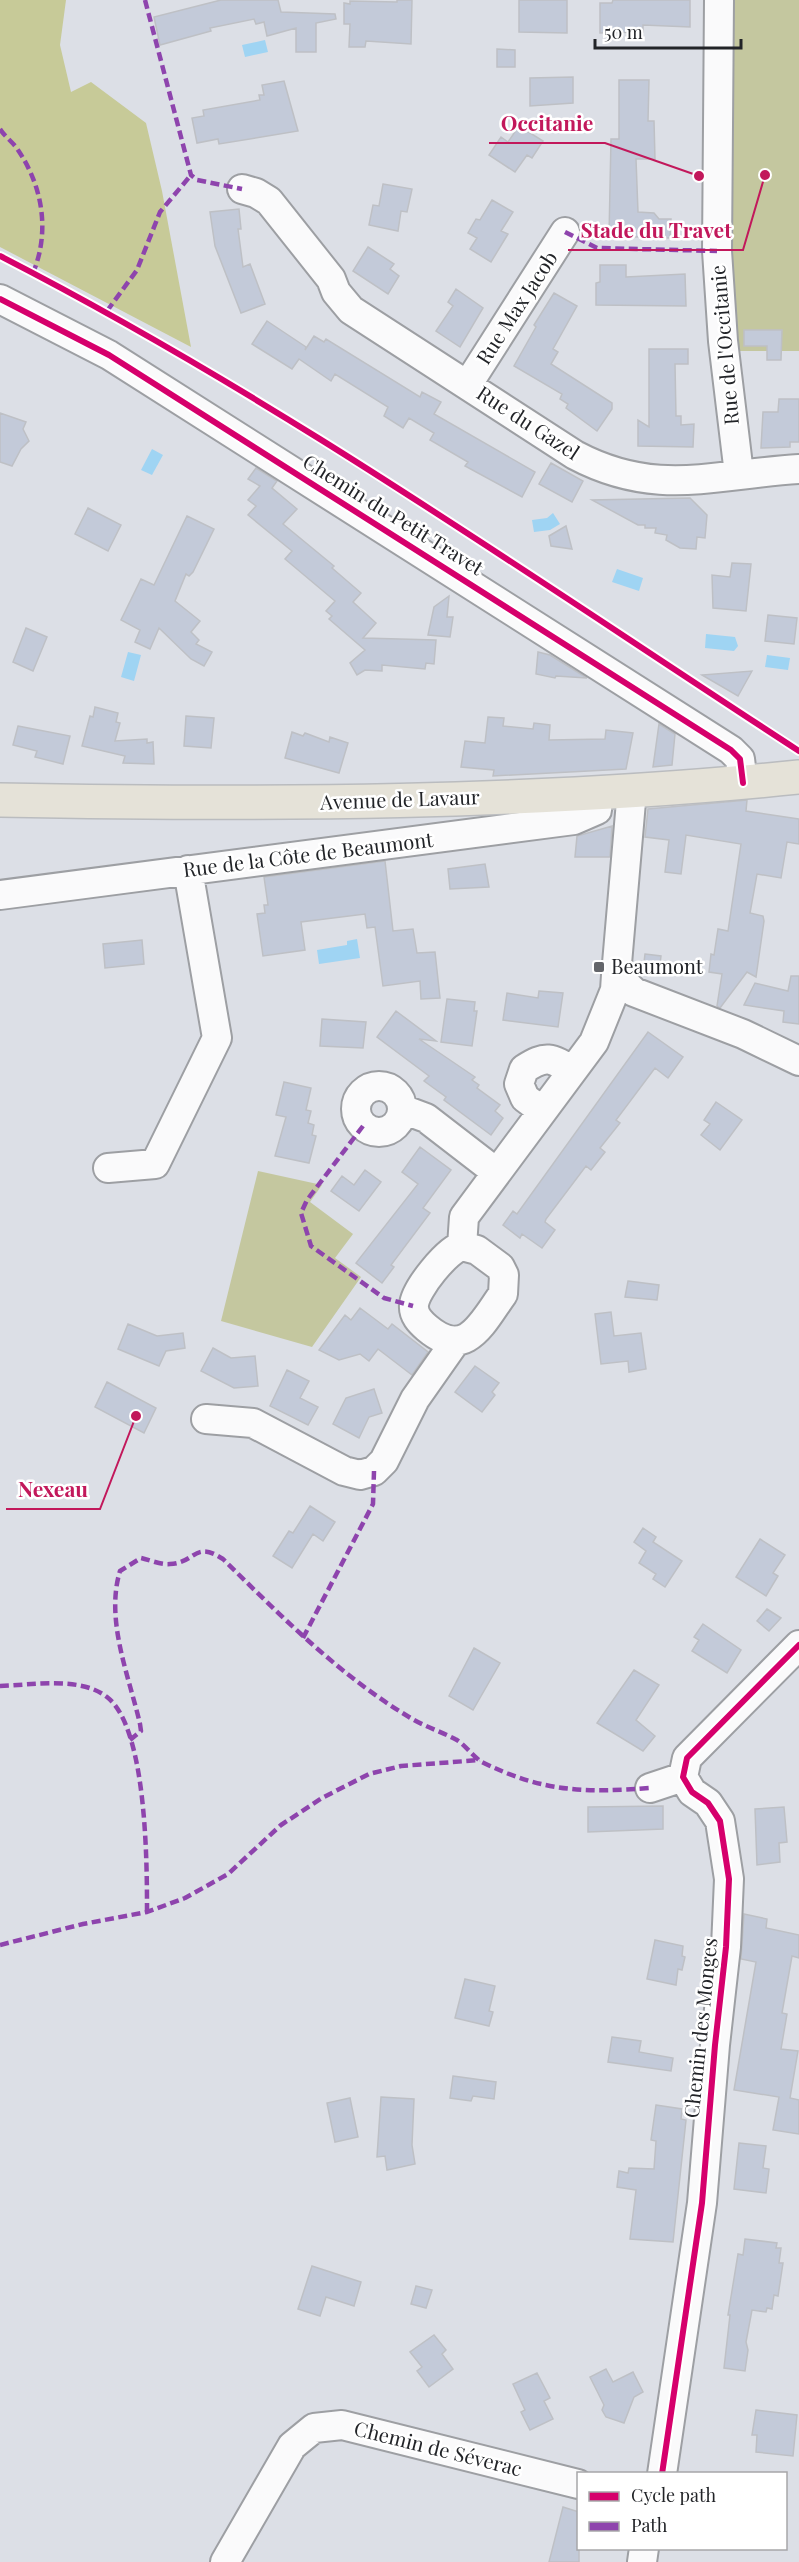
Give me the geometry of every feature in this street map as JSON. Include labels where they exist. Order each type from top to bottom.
[{"type":"main road","name":"Avenue de Lavaur","points":[[0,801],[208,804],[598,793],[799,777]]},
{"type":"street","name":"Rue de l'Occitanie","points":[[719,0],[717,250],[723,340],[739,474]]},
{"type":"street","name":"Rue du Gazel","points":[[242,189],[256,193],[269,201],[351,310],[575,455],[601,469],[634,478],[668,482],[799,469]]},
{"type":"street","name":"Rue Max Jacob","points":[[468,384],[565,232]]},
{"type":"street","name":"Chemin du Petit Travet","points":[[0,299],[109,355],[730,750],[740,759],[743,783]]},
{"type":"street","points":[[462,1246],[464,1217],[594,1042],[615,990],[632,790]]},
{"type":"street","name":"Rue de la Côte de Beaumont","points":[[0,895],[574,820],[597,810],[598,793]]},
{"type":"street","points":[[108,1168],[155,1164],[217,1038],[188,870]]},
{"type":"street","points":[[616,975],[634,992],[743,1034],[799,1061]]},
{"type":"street","points":[[542,1110],[525,1098],[519,1084],[524,1068],[539,1059],[555,1059],[572,1071]]},
{"type":"street","points":[[402,1109],[426,1118],[496,1172]]},
{"type":"street","points":[[206,1419],[253,1423],[344,1471],[360,1475],[374,1471],[384,1461],[415,1399],[455,1342],[474,1333],[503,1294],[504,1286],[500,1267],[477,1250],[462,1246],[449,1251],[417,1294],[414,1306],[417,1318],[428,1329],[445,1340],[455,1342]]},
{"type":"street","points":[[650,1788],[682,1777],[687,1758],[798,1648]]},
{"type":"street","name":"Chemin des Monges","points":[[662,2472],[702,2203],[711,2079],[726,1947],[729,1879],[720,1821],[708,1803],[692,1792],[682,1777]]},
{"type":"street","name":"Chemin de Séverac","points":[[225,2562],[292,2446],[314,2428],[342,2425],[577,2484]]},
{"type":"green space","points":[[0,0],[66,0],[60,45],[71,92],[91,82],[146,123],[162,191],[191,347],[0,247]]},
{"type":"green space","points":[[731,0],[799,0],[799,351],[730,351]]},
{"type":"green space","points":[[258,1171],[322,1185],[310,1202],[353,1234],[335,1258],[361,1277],[312,1347],[221,1321]]},
{"type":"water","points":[[265,40],[268,52],[245,57],[242,45]]},
{"type":"water","points":[[152,449],[163,455],[152,475],[141,470]]},
{"type":"water","points":[[553,513],[560,524],[550,530],[534,532],[532,520],[547,518]]},
{"type":"water","points":[[617,569],[643,578],[639,591],[612,582]]},
{"type":"water","points":[[706,634],[735,637],[738,646],[734,651],[705,648]]},
{"type":"water","points":[[128,652],[141,655],[134,681],[121,677]]},
{"type":"water","points":[[767,655],[790,658],[788,670],[765,667]]},
{"type":"water","points":[[357,939],[360,958],[319,964],[317,950],[347,945],[347,941]]},
{"type":"building","points":[[221,0],[278,0],[281,12],[335,14],[336,19],[316,23],[316,52],[296,52],[296,28],[267,36],[264,22],[256,24],[254,19],[210,28],[211,31],[160,45],[154,17]]},
{"type":"building","points":[[397,0],[412,0],[411,44],[366,41],[365,47],[349,47],[350,24],[344,24],[344,3],[350,4],[350,1],[397,2]]},
{"type":"building","points":[[519,0],[567,0],[567,33],[519,32]]},
{"type":"building","points":[[613,0],[690,0],[690,27],[643,25],[643,32],[600,33],[600,3],[612,3]]},
{"type":"building","points":[[497,49],[515,50],[515,67],[497,67]]},
{"type":"building","points":[[573,77],[573,103],[530,106],[530,78]]},
{"type":"building","points":[[619,80],[649,80],[648,121],[654,121],[655,159],[636,159],[638,212],[654,213],[659,219],[671,219],[670,238],[609,236],[611,139],[619,139]]},
{"type":"building","points":[[284,81],[298,131],[219,144],[218,139],[197,143],[192,118],[204,116],[203,110],[260,100],[259,95],[264,95],[262,85]]},
{"type":"building","points":[[519,126],[543,141],[532,158],[527,155],[515,172],[489,155],[501,137],[508,142]]},
{"type":"building","points":[[383,184],[412,189],[407,212],[401,211],[398,231],[369,225],[373,205],[379,206]]},
{"type":"building","points":[[492,200],[513,212],[501,231],[508,234],[491,262],[470,249],[477,238],[468,233],[476,219],[480,220]]},
{"type":"building","points":[[239,209],[241,229],[238,229],[243,267],[250,264],[265,304],[241,313],[215,246],[210,212]]},
{"type":"building","points":[[368,247],[394,264],[390,269],[399,276],[388,294],[353,271]]},
{"type":"building","points":[[600,265],[626,265],[626,277],[685,274],[686,306],[596,305],[596,283],[600,282]]},
{"type":"building","points":[[456,289],[483,308],[460,347],[436,331],[453,306],[448,302]]},
{"type":"building","points":[[554,293],[577,306],[553,349],[558,352],[551,364],[612,403],[612,409],[597,431],[566,408],[568,404],[560,399],[562,394],[514,366],[536,327],[534,325]]},
{"type":"building","points":[[267,321],[306,347],[305,350],[314,336],[324,342],[326,339],[420,397],[422,392],[441,402],[434,414],[535,472],[522,497],[465,466],[468,462],[430,440],[434,433],[409,418],[403,428],[384,416],[388,407],[335,374],[331,381],[299,359],[292,369],[252,344]]},
{"type":"building","points":[[744,330],[782,330],[781,360],[767,360],[767,346],[744,346]]},
{"type":"building","points":[[649,349],[688,349],[688,364],[675,364],[676,416],[681,416],[681,425],[694,424],[693,447],[638,446],[638,420],[649,427]]},
{"type":"building","points":[[779,399],[799,399],[799,442],[790,442],[790,447],[761,448],[763,412],[778,412]]},
{"type":"building","points":[[0,413],[26,422],[23,429],[29,441],[21,449],[12,466],[0,462]]},
{"type":"building","points":[[551,463],[583,481],[572,502],[539,484]]},
{"type":"building","points":[[256,468],[277,481],[272,488],[297,509],[283,524],[334,566],[332,568],[361,593],[353,602],[376,623],[363,638],[436,640],[434,664],[426,663],[425,669],[382,665],[382,671],[365,670],[357,675],[350,663],[365,650],[329,619],[332,616],[326,611],[335,601],[285,559],[292,551],[248,515],[256,506],[248,500],[260,486],[248,479]]},
{"type":"building","points":[[690,498],[707,515],[705,538],[697,537],[696,549],[680,548],[666,540],[667,535],[655,533],[656,528],[645,528],[645,525],[638,525],[592,500]]},
{"type":"building","points":[[88,508],[121,525],[108,551],[75,534]]},
{"type":"building","points":[[187,516],[214,529],[193,572],[189,576],[186,574],[175,601],[200,621],[191,632],[199,640],[196,644],[212,652],[204,666],[191,659],[159,628],[150,649],[135,642],[140,630],[121,620],[141,579],[154,585]]},
{"type":"building","points":[[566,526],[572,549],[551,546],[549,536]]},
{"type":"building","points":[[732,563],[751,564],[746,611],[713,608],[712,575],[730,577]]},
{"type":"building","points":[[449,596],[447,617],[453,617],[450,637],[428,635],[434,607]]},
{"type":"building","points":[[768,615],[797,618],[794,644],[765,641]]},
{"type":"building","points":[[26,628],[47,637],[33,671],[13,662]]},
{"type":"building","points":[[538,652],[550,655],[587,678],[556,676],[555,678],[536,674]]},
{"type":"building","points":[[752,671],[738,696],[702,675]]},
{"type":"building","points":[[95,707],[118,713],[116,722],[120,723],[115,741],[147,739],[147,743],[153,742],[154,764],[123,763],[125,756],[82,746],[90,716],[93,717]]},
{"type":"building","points":[[186,716],[214,718],[211,748],[184,746]]},
{"type":"building","points":[[488,717],[504,718],[503,726],[533,729],[534,723],[550,725],[549,740],[605,739],[606,730],[633,733],[626,769],[493,776],[494,770],[461,767],[465,741],[485,743]]},
{"type":"building","points":[[659,724],[675,734],[672,765],[653,767]]},
{"type":"building","points":[[18,726],[70,736],[63,764],[35,757],[37,751],[13,745]]},
{"type":"building","points":[[292,732],[303,736],[305,733],[329,742],[330,737],[348,743],[339,773],[285,758]]},
{"type":"building","points":[[747,800],[746,811],[799,819],[799,844],[787,842],[781,878],[757,874],[750,913],[763,916],[764,921],[756,977],[747,972],[720,1008],[717,1006],[722,974],[709,972],[711,954],[714,955],[718,929],[728,931],[741,844],[686,835],[681,874],[665,872],[669,840],[645,837],[648,809]]},
{"type":"building","points":[[612,826],[610,857],[575,857],[577,836]]},
{"type":"building","points":[[385,861],[393,931],[413,929],[417,953],[435,952],[440,998],[421,999],[420,981],[383,986],[375,927],[367,928],[365,914],[301,922],[305,950],[263,956],[257,914],[265,913],[264,905],[268,905],[264,877]]},
{"type":"building","points":[[485,864],[489,887],[450,889],[448,869]]},
{"type":"building","points":[[142,940],[144,964],[105,968],[103,944]]},
{"type":"building","points":[[645,954],[661,956],[659,972],[643,970]]},
{"type":"building","points":[[791,976],[799,976],[799,1024],[783,1022],[784,1011],[744,1005],[755,983],[788,991]]},
{"type":"building","points":[[539,991],[563,993],[558,1027],[503,1020],[507,993],[538,998]]},
{"type":"building","points":[[447,999],[475,1002],[474,1011],[477,1011],[472,1046],[441,1042]]},
{"type":"building","points":[[396,1011],[436,1041],[419,1039],[475,1077],[472,1080],[479,1085],[477,1088],[500,1105],[495,1111],[503,1118],[491,1135],[444,1100],[446,1097],[424,1081],[429,1076],[377,1037]]},
{"type":"building","points":[[322,1019],[366,1022],[363,1048],[320,1046]]},
{"type":"building","points":[[648,1032],[683,1057],[668,1078],[655,1068],[616,1120],[620,1123],[600,1148],[605,1152],[591,1170],[586,1166],[546,1219],[545,1222],[555,1230],[542,1248],[522,1234],[520,1238],[503,1225],[513,1211],[517,1214]]},
{"type":"building","points":[[284,1082],[311,1088],[306,1110],[311,1111],[308,1123],[314,1125],[312,1135],[316,1136],[309,1163],[275,1156],[286,1117],[276,1115]]},
{"type":"building","points":[[716,1102],[742,1120],[720,1150],[701,1135],[710,1124],[704,1120]]},
{"type":"building","points":[[420,1147],[451,1170],[423,1208],[430,1213],[391,1265],[394,1267],[382,1283],[356,1263],[418,1184],[402,1172]]},
{"type":"building","points":[[365,1170],[381,1182],[359,1211],[331,1191],[342,1176],[354,1185]]},
{"type":"building","points":[[628,1281],[659,1285],[657,1300],[625,1297]]},
{"type":"building","points":[[360,1308],[388,1329],[392,1324],[428,1352],[412,1375],[378,1349],[369,1361],[360,1354],[339,1360],[319,1350],[345,1315],[351,1320]]},
{"type":"building","points":[[611,1312],[614,1336],[641,1333],[646,1369],[629,1372],[628,1361],[601,1364],[595,1314]]},
{"type":"building","points":[[128,1324],[157,1336],[183,1333],[185,1348],[166,1351],[159,1366],[118,1349]]},
{"type":"building","points":[[213,1348],[231,1358],[255,1356],[258,1386],[234,1388],[201,1371]]},
{"type":"building","points":[[475,1366],[499,1383],[492,1392],[495,1395],[482,1412],[455,1392]]},
{"type":"building","points":[[287,1370],[309,1381],[300,1398],[318,1407],[308,1425],[270,1406]]},
{"type":"building","points":[[107,1382],[156,1408],[144,1433],[95,1407]]},
{"type":"building","points":[[374,1389],[382,1413],[369,1417],[359,1438],[333,1424],[346,1398]]},
{"type":"building","points":[[310,1506],[335,1522],[323,1541],[313,1534],[292,1568],[273,1556],[289,1531],[293,1533]]},
{"type":"building","points":[[643,1528],[656,1537],[653,1542],[682,1561],[665,1587],[653,1579],[656,1574],[639,1563],[646,1551],[634,1542]]},
{"type":"building","points":[[760,1539],[785,1555],[773,1573],[778,1576],[766,1596],[736,1577]]},
{"type":"building","points":[[767,1609],[781,1618],[769,1631],[757,1621]]},
{"type":"building","points":[[703,1624],[741,1650],[727,1673],[692,1651],[699,1640],[694,1637]]},
{"type":"building","points":[[474,1648],[500,1663],[473,1710],[449,1696]]},
{"type":"building","points":[[634,1670],[659,1685],[636,1720],[655,1736],[643,1751],[597,1723]]},
{"type":"building","points":[[663,1806],[663,1829],[588,1832],[588,1807]]},
{"type":"building","points":[[784,1807],[787,1842],[779,1843],[780,1862],[757,1865],[755,1809]]},
{"type":"building","points":[[744,1914],[767,1919],[766,1928],[799,1935],[799,1958],[792,1956],[782,2013],[787,2014],[781,2049],[798,2051],[790,2098],[799,2100],[799,2134],[773,2130],[779,2097],[734,2090],[756,1962],[741,1959]]},
{"type":"building","points":[[655,1940],[683,1946],[682,1956],[685,1957],[682,1970],[678,1969],[676,1985],[647,1979]]},
{"type":"building","points":[[465,1979],[495,1986],[489,2011],[493,2012],[489,2026],[455,2018]]},
{"type":"building","points":[[612,2037],[641,2041],[639,2052],[673,2058],[671,2071],[608,2062]]},
{"type":"building","points":[[453,2076],[496,2082],[494,2099],[473,2096],[471,2101],[450,2098]]},
{"type":"building","points":[[381,2097],[414,2099],[412,2145],[415,2164],[387,2170],[385,2156],[377,2157]]},
{"type":"building","points":[[350,2098],[358,2137],[335,2142],[327,2103]]},
{"type":"building","points":[[656,2105],[682,2109],[681,2119],[686,2120],[673,2242],[630,2239],[636,2190],[617,2187],[619,2171],[628,2173],[629,2168],[654,2169],[656,2141],[651,2140]]},
{"type":"building","points":[[739,2143],[766,2146],[763,2168],[769,2169],[766,2193],[734,2189]]},
{"type":"building","points":[[745,2239],[777,2243],[776,2248],[781,2248],[779,2263],[783,2263],[778,2296],[774,2295],[772,2309],[767,2308],[766,2312],[752,2310],[746,2342],[748,2350],[745,2371],[724,2368],[730,2315],[728,2315],[738,2254],[743,2255]]},
{"type":"building","points":[[312,2266],[361,2282],[354,2306],[326,2297],[320,2316],[298,2309]]},
{"type":"building","points":[[416,2286],[432,2290],[426,2308],[411,2304]]},
{"type":"building","points":[[434,2335],[446,2350],[442,2354],[453,2369],[429,2387],[417,2371],[422,2367],[410,2352]]},
{"type":"building","points":[[606,2369],[613,2382],[633,2372],[643,2392],[634,2397],[624,2423],[606,2417],[602,2410],[604,2405],[590,2377]]},
{"type":"building","points":[[537,2373],[550,2398],[544,2401],[553,2419],[530,2430],[521,2412],[525,2410],[513,2384]]},
{"type":"building","points":[[756,2410],[797,2415],[793,2456],[756,2452],[757,2435],[752,2435]]},
{"type":"building","points":[[563,2507],[577,2511],[579,2562],[549,2562]]},
{"type":"marked path","points":[[145,0],[191,175],[197,180],[242,189]]},
{"type":"marked path","points":[[0,129],[27,164],[38,194],[41,210],[41,242],[33,273]]},
{"type":"marked path","points":[[107,311],[137,270],[160,212],[191,175]]},
{"type":"marked path","points":[[565,232],[597,248],[717,251]]},
{"type":"marked path","points":[[363,1126],[307,1200],[301,1213],[311,1246],[384,1298],[413,1306]]},
{"type":"marked path","points":[[303,1638],[373,1504],[374,1471]]},
{"type":"marked path","points":[[130,1740],[141,1731],[117,1628],[115,1609],[120,1571],[141,1558],[170,1564],[179,1563],[195,1554],[206,1552],[223,1559],[312,1644],[359,1683],[414,1720],[459,1741],[482,1762],[544,1785],[584,1790],[650,1788]]},
{"type":"marked path","points":[[0,1686],[55,1683],[83,1686],[107,1697],[120,1713],[130,1737],[142,1798],[147,1912]]},
{"type":"marked path","points":[[0,1945],[83,1924],[147,1912],[185,1898],[228,1874],[281,1825],[322,1798],[369,1774],[401,1766],[480,1760]]},
{"type":"cycle path","points":[[0,256],[104,311],[306,431],[505,557],[799,751]]},
{"type":"cycle path","points":[[0,299],[109,355],[731,750],[740,759],[743,783]]},
{"type":"cycle path","points":[[662,2472],[702,2203],[715,2045],[726,1947],[729,1879],[720,1821],[708,1803],[692,1792],[683,1777],[687,1758],[799,1645]]},
{"type":"place","name":"Stade du Travet","points":[[765,175]]},
{"type":"place","name":"Occitanie","points":[[699,176]]},
{"type":"place","name":"Beaumont","points":[[599,967]]},
{"type":"place","name":"Nexeau","points":[[136,1416]]}]
